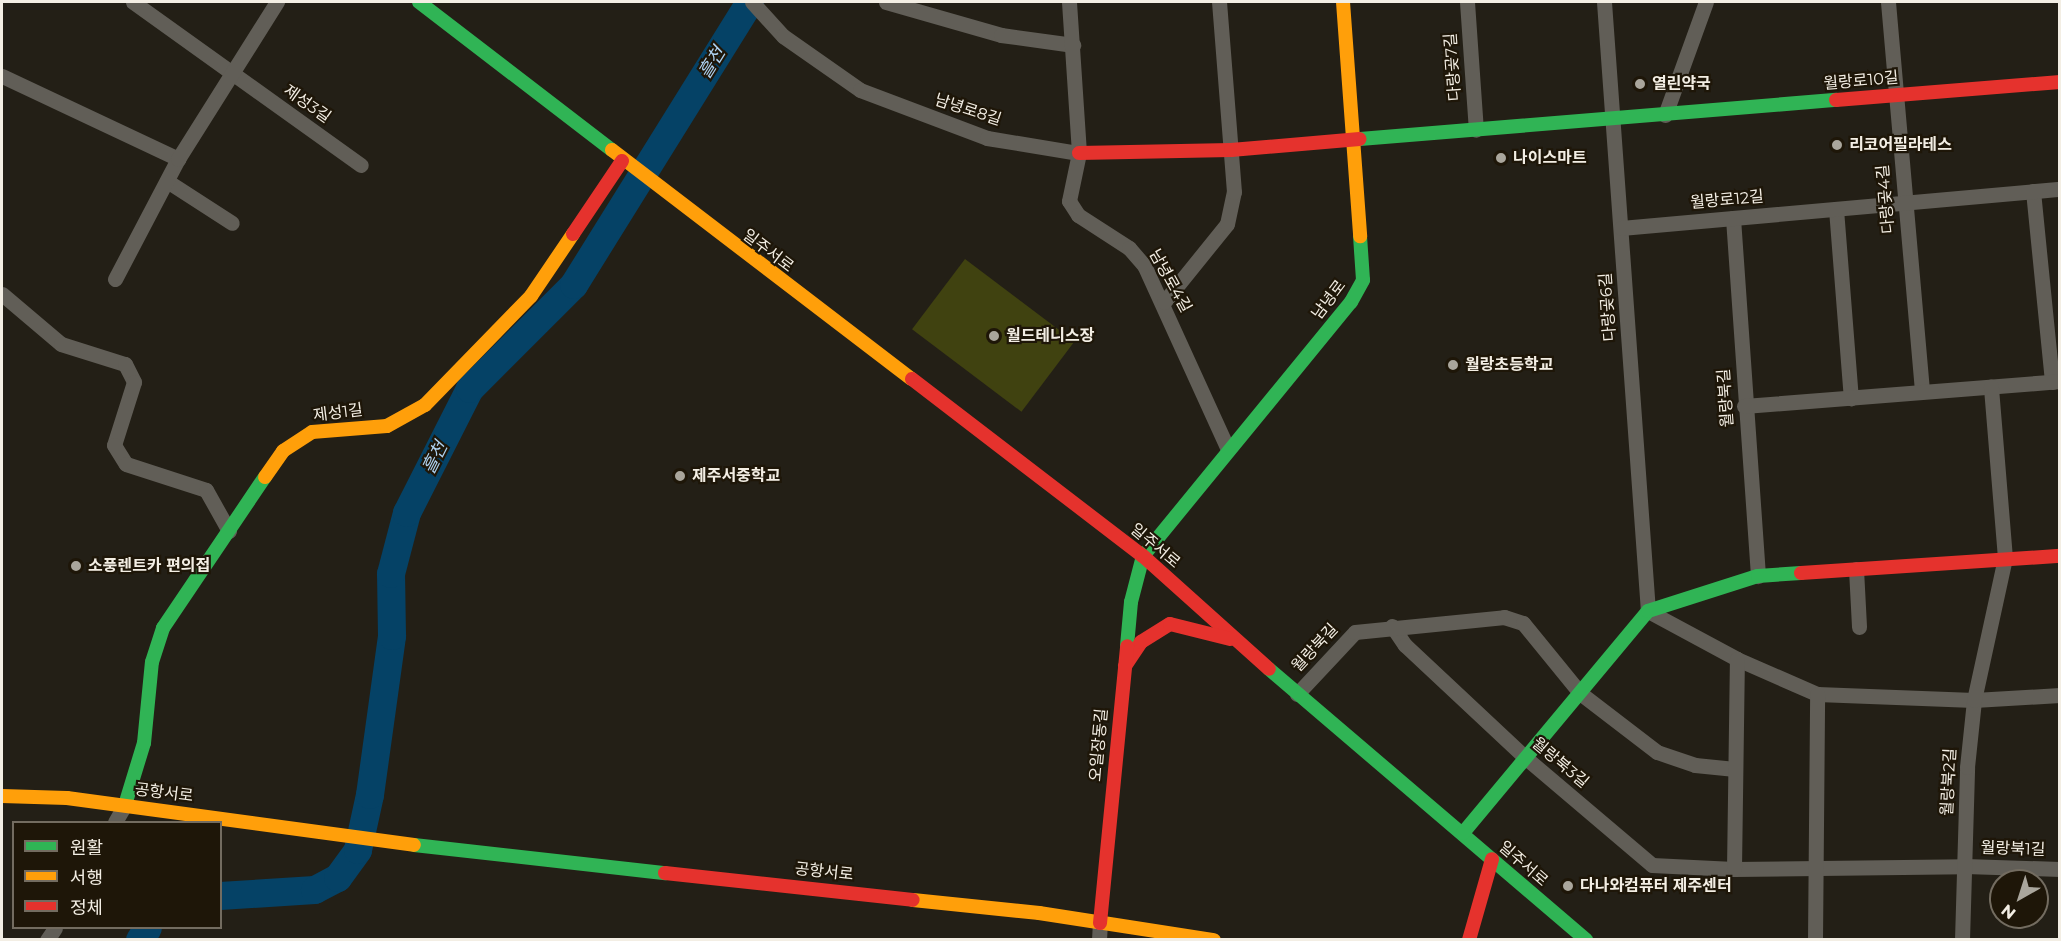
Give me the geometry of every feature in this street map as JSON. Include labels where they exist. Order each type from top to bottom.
[{"type":"street","name":"제성3길","points":[[133,2],[361,165]]},
{"type":"street","points":[[115,279],[178,159],[276,2]]},
{"type":"street","points":[[419,2],[622,161]]},
{"type":"street","points":[[886,2],[1001,35],[1072,45]]},
{"type":"street","name":"남녕로4길","points":[[1070,2],[1080,153],[1069,201],[1078,215],[1129,248],[1144,265],[1164,302],[1228,449]]},
{"type":"street","points":[[1164,302],[1227,224],[1234,192],[1220,2]]},
{"type":"street","name":"남녕로","points":[[1143,556],[1359,289],[1364,266],[1343,2]]},
{"type":"street","name":"다랑곶7길","points":[[1467,2],[1476,130]]},
{"type":"street","name":"다랑곶6길","points":[[1604,2],[1648,611]]},
{"type":"street","points":[[1665,115],[1706,2]]},
{"type":"street","name":"다랑곶4길","points":[[1888,2],[1894,96],[1922,392]]},
{"type":"street","name":"남녕로8길","points":[[756,7],[783,36],[860,90],[987,138],[1080,153],[1231,150],[1354,140]]},
{"type":"street","points":[[2,77],[178,159]]},
{"type":"street","name":"월랑로10길","points":[[1354,140],[2060,82]]},
{"type":"street","name":"일주서로","points":[[622,161],[1143,556],[1297,694],[1586,939]]},
{"type":"street","name":"제성1길","points":[[116,821],[125,805],[144,743],[152,662],[163,628],[283,451],[312,432],[387,426],[425,405],[531,296],[622,161]]},
{"type":"street","points":[[167,181],[232,223]]},
{"type":"street","name":"월랑로12길","points":[[1621,228],[2060,189]]},
{"type":"street","points":[[1744,406],[2056,382],[2033,191]]},
{"type":"street","points":[[1836,209],[1851,398]]},
{"type":"street","name":"월랑북길","points":[[1733,218],[1744,406],[1758,576]]},
{"type":"street","points":[[2,294],[61,344],[125,364],[134,382],[114,446],[126,464],[206,490],[229,531]]},
{"type":"street","points":[[1991,387],[2006,558]]},
{"type":"street","points":[[1463,833],[1648,611],[1758,576],[2060,555]]},
{"type":"street","name":"오일장동길","points":[[1099,939],[1131,602],[1143,556]]},
{"type":"street","name":"월랑북2길","points":[[1962,939],[1966,767],[1974,700],[2006,558]]},
{"type":"street","points":[[1856,569],[1859,627]]},
{"type":"street","points":[[1648,611],[1737,659],[1817,694],[1974,700],[2060,695]]},
{"type":"street","name":"월랑북길","points":[[1297,694],[1355,632],[1392,626],[1504,618],[1523,623],[1580,693],[1657,752],[1695,765],[1735,769]]},
{"type":"street","points":[[1125,666],[1141,642],[1170,624],[1198,628],[1242,644]]},
{"type":"street","name":"월랑북3길","points":[[1392,626],[1406,645],[1527,759],[1652,865],[1734,869],[1818,868]]},
{"type":"street","points":[[1734,869],[1737,659]]},
{"type":"street","points":[[1815,939],[1818,868],[1817,694]]},
{"type":"street","name":"공항서로","points":[[2,796],[67,798],[321,830],[424,847],[928,900],[1214,939]]},
{"type":"street","points":[[1469,939],[1492,859]]},
{"type":"street","points":[[1818,868],[1965,866]]},
{"type":"street","name":"월랑북1길","points":[[1965,866],[2060,869]]},
{"type":"shaded area","name":"월드테니스장","points":[[965,259],[1074,341],[1021,412],[912,329]]},
{"type":"waterway","name":"흘천","points":[[222,896],[315,890],[338,878],[358,850],[370,795],[392,636],[391,574],[407,513],[470,389],[574,285],[750,2]]},
{"type":"waterway","name":"흘천","points":[[140,940],[147,929]]},
{"type":"traffic: fast","points":[[419,2],[612,150]]},
{"type":"traffic: fast","points":[[1360,139],[1836,100]]},
{"type":"traffic: fast","points":[[1127,646],[1131,602],[1143,556],[1351,302],[1363,280],[1360,236]]},
{"type":"traffic: fast","points":[[125,805],[144,743],[152,662],[163,628],[265,477]]},
{"type":"traffic: fast","points":[[1463,833],[1648,611],[1758,576],[1801,573]]},
{"type":"traffic: fast","points":[[1269,669],[1586,940]]},
{"type":"traffic: fast","points":[[414,845],[665,873]]},
{"type":"traffic: slow","points":[[1343,2],[1360,236]]},
{"type":"traffic: slow","points":[[612,150],[912,379]]},
{"type":"traffic: slow","points":[[265,477],[283,451],[312,432],[387,426],[425,405],[531,296],[573,234]]},
{"type":"traffic: slow","points":[[2,796],[67,798],[414,845]]},
{"type":"traffic: slow","points":[[913,900],[1039,913],[1214,940]]},
{"type":"traffic: jam","points":[[1836,100],[2060,82]]},
{"type":"traffic: jam","points":[[1079,153],[1231,150],[1360,139]]},
{"type":"traffic: jam","points":[[573,234],[622,161]]},
{"type":"traffic: jam","points":[[912,379],[1143,556],[1269,669]]},
{"type":"traffic: jam","points":[[1801,573],[2060,556]]},
{"type":"traffic: jam","points":[[1125,666],[1141,642],[1170,624],[1230,639]]},
{"type":"traffic: jam","points":[[1100,923],[1127,646]]},
{"type":"traffic: jam","points":[[1469,940],[1492,859]]},
{"type":"traffic: jam","points":[[665,873],[913,900]]},
{"type":"place","name":"열린약국","points":[[1640,84]]},
{"type":"place","name":"리코어필라테스","points":[[1837,145]]},
{"type":"place","name":"나이스마트","points":[[1501,158]]},
{"type":"place","name":"월드테니스장","points":[[994,336]]},
{"type":"place","name":"월랑초등학교","points":[[1453,365]]},
{"type":"place","name":"제주서중학교","points":[[680,476]]},
{"type":"place","name":"소풍렌트카 편의접","points":[[76,566]]},
{"type":"place","name":"다나와컴퓨터 제주센터","points":[[1568,886]]}]
